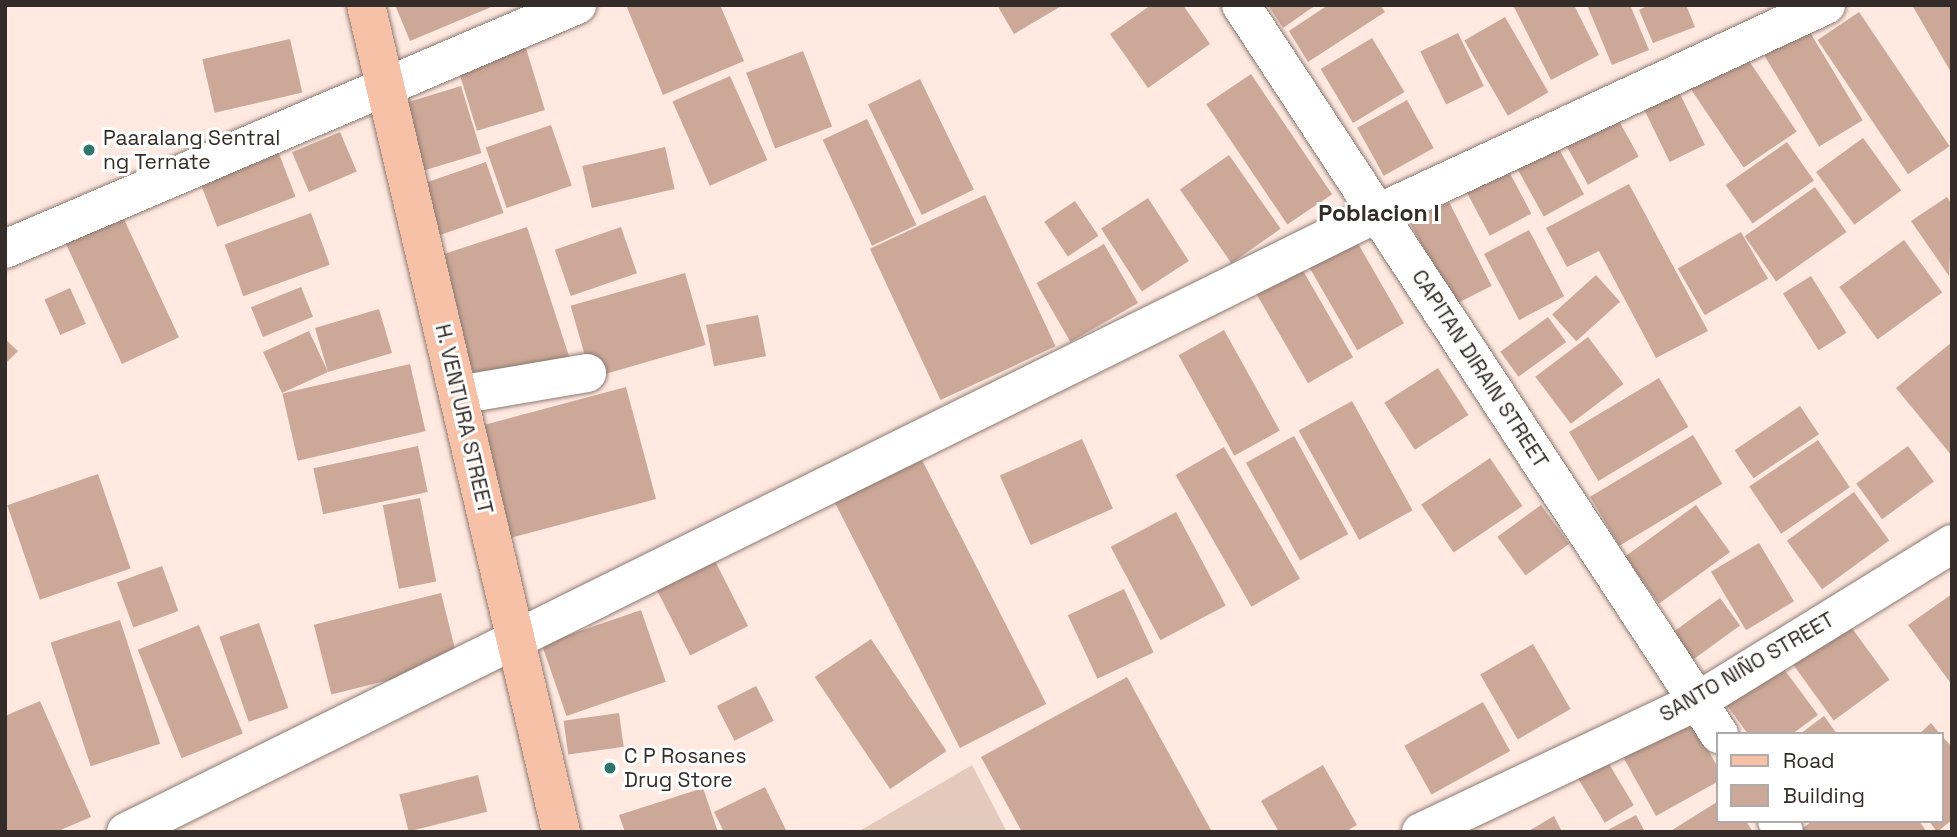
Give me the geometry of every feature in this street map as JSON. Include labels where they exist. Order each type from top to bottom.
[{"type":"main road","name":"H. VENTURA STREET","points":[[366,5],[562,832]]},
{"type":"street","points":[[5,249],[577,5]]},
{"type":"street","name":"CAPITAN DIRAIN STREET","points":[[1241,5],[1718,732]]},
{"type":"street","points":[[125,832],[515,636],[1378,213],[1826,5]]},
{"type":"street","points":[[458,395],[587,373]]},
{"type":"street","name":"SANTO NIÑO STREET","points":[[1421,832],[1698,701],[1952,544]]},
{"type":"shaded area","points":[[972,765],[1007,832],[858,832]]},
{"type":"building","points":[[395,5],[496,5],[410,41]]},
{"type":"building","points":[[626,5],[720,5],[744,61],[663,95]]},
{"type":"building","points":[[997,5],[1063,5],[1014,34]]},
{"type":"building","points":[[1151,5],[1183,5],[1210,44],[1148,88],[1110,34]]},
{"type":"building","points":[[1268,5],[1316,5],[1283,28]]},
{"type":"building","points":[[1328,5],[1380,5],[1385,12],[1308,62],[1289,31]]},
{"type":"building","points":[[1513,5],[1574,5],[1599,55],[1551,80]]},
{"type":"building","points":[[1587,5],[1630,5],[1649,50],[1612,65]]},
{"type":"building","points":[[1649,5],[1686,5],[1695,27],[1653,43],[1639,10]]},
{"type":"building","points":[[1912,5],[1952,5],[1952,74]]},
{"type":"building","points":[[1859,12],[1950,146],[1908,174],[1818,40]]},
{"type":"building","points":[[1505,17],[1548,92],[1508,116],[1464,40]]},
{"type":"building","points":[[1802,19],[1863,120],[1819,146],[1758,45]]},
{"type":"building","points":[[1458,33],[1484,86],[1446,104],[1420,51]]},
{"type":"building","points":[[1372,38],[1404,92],[1353,123],[1321,69]]},
{"type":"building","points":[[290,39],[302,93],[215,113],[202,59]]},
{"type":"building","points":[[525,45],[545,110],[477,131],[457,66]]},
{"type":"building","points":[[803,51],[832,127],[775,148],[746,73]]},
{"type":"building","points":[[1743,52],[1797,132],[1744,167],[1690,88]]},
{"type":"building","points":[[1251,74],[1332,194],[1287,224],[1206,104]]},
{"type":"building","points":[[730,76],[767,160],[710,186],[672,102]]},
{"type":"building","points":[[920,79],[974,190],[922,215],[868,104]]},
{"type":"building","points":[[461,86],[481,153],[424,170],[404,104]]},
{"type":"building","points":[[1678,90],[1705,145],[1670,162],[1643,107]]},
{"type":"building","points":[[1407,100],[1434,148],[1384,176],[1357,128]]},
{"type":"building","points":[[1614,112],[1639,157],[1588,185],[1563,140]]},
{"type":"building","points":[[867,119],[916,225],[872,246],[823,140]]},
{"type":"building","points":[[551,125],[572,186],[507,208],[486,147]]},
{"type":"building","points":[[340,132],[357,172],[309,192],[292,152]]},
{"type":"building","points":[[1863,138],[1901,191],[1854,225],[1816,172]]},
{"type":"building","points":[[1554,140],[1584,194],[1544,217],[1514,162]]},
{"type":"building","points":[[1787,142],[1814,181],[1753,224],[1726,185]]},
{"type":"building","points":[[665,147],[675,189],[592,208],[582,166]]},
{"type":"building","points":[[278,151],[296,197],[217,227],[200,181]]},
{"type":"building","points":[[1229,155],[1281,229],[1231,263],[1180,189]]},
{"type":"building","points":[[486,162],[504,213],[434,237],[416,186]]},
{"type":"building","points":[[1506,166],[1531,214],[1490,236],[1465,188]]},
{"type":"building","points":[[1629,184],[1708,331],[1656,358],[1599,251],[1567,267],[1546,228]]},
{"type":"building","points":[[1815,187],[1847,232],[1776,281],[1745,236]]},
{"type":"building","points":[[985,195],[1056,346],[940,400],[870,249]]},
{"type":"building","points":[[1947,197],[1952,204],[1949,276],[1911,221]]},
{"type":"building","points":[[1148,198],[1189,261],[1142,291],[1101,228]]},
{"type":"building","points":[[1075,201],[1098,236],[1068,257],[1044,222]]},
{"type":"building","points":[[1449,202],[1492,286],[1452,306],[1410,222]]},
{"type":"building","points":[[311,213],[330,265],[243,296],[225,244]]},
{"type":"building","points":[[122,215],[179,337],[122,364],[65,242]]},
{"type":"building","points":[[527,227],[569,356],[478,386],[436,257]]},
{"type":"building","points":[[621,227],[637,273],[571,296],[555,250]]},
{"type":"building","points":[[1529,230],[1564,296],[1519,320],[1484,254]]},
{"type":"building","points":[[1741,232],[1768,279],[1705,315],[1678,268]]},
{"type":"building","points":[[1353,235],[1404,323],[1357,350],[1306,262]]},
{"type":"building","points":[[1904,240],[1942,293],[1877,340],[1839,287]]},
{"type":"building","points":[[1104,244],[1138,303],[1070,342],[1036,283]]},
{"type":"building","points":[[1298,262],[1353,357],[1308,383],[1253,288]]},
{"type":"building","points":[[685,273],[706,345],[591,378],[571,306]]},
{"type":"building","points":[[1596,275],[1620,302],[1576,341],[1552,314]]},
{"type":"building","points":[[1811,276],[1847,333],[1819,350],[1783,293]]},
{"type":"building","points":[[301,287],[313,317],[263,337],[251,307]]},
{"type":"building","points":[[70,288],[86,324],[60,335],[44,299]]},
{"type":"building","points":[[379,309],[392,353],[328,372],[315,328]]},
{"type":"building","points":[[758,315],[766,356],[714,366],[706,325]]},
{"type":"building","points":[[1548,317],[1566,342],[1518,377],[1500,352]]},
{"type":"building","points":[[1224,330],[1280,431],[1234,456],[1179,355]]},
{"type":"building","points":[[309,331],[328,372],[282,393],[263,352]]},
{"type":"building","points":[[1588,337],[1624,384],[1571,424],[1535,377]]},
{"type":"building","points":[[5,339],[18,351],[5,364]]},
{"type":"building","points":[[1952,342],[1952,456],[1896,388]]},
{"type":"building","points":[[410,364],[426,431],[298,461],[282,393]]},
{"type":"building","points":[[1438,368],[1468,415],[1415,450],[1384,403]]},
{"type":"building","points":[[1659,378],[1688,427],[1598,481],[1569,432]]},
{"type":"building","points":[[626,387],[656,499],[511,538],[481,426]]},
{"type":"building","points":[[1352,401],[1413,510],[1359,540],[1299,431]]},
{"type":"building","points":[[1800,406],[1819,434],[1754,478],[1735,450]]},
{"type":"building","points":[[1693,435],[1722,484],[1619,546],[1590,497]]},
{"type":"building","points":[[1294,436],[1348,534],[1300,561],[1246,463]]},
{"type":"building","points":[[1082,439],[1113,508],[1031,545],[1000,476]]},
{"type":"building","points":[[1818,440],[1850,487],[1781,534],[1749,486]]},
{"type":"building","points":[[418,446],[428,492],[323,514],[313,468]]},
{"type":"building","points":[[1908,446],[1934,482],[1882,519],[1856,484]]},
{"type":"building","points":[[1224,447],[1300,579],[1252,607],[1176,475]]},
{"type":"building","points":[[921,458],[1046,704],[960,748],[835,502]]},
{"type":"building","points":[[1490,458],[1522,506],[1454,552],[1421,504]]},
{"type":"building","points":[[98,474],[131,569],[40,600],[7,505]]},
{"type":"building","points":[[1854,492],[1889,541],[1822,589],[1787,541]]},
{"type":"building","points":[[420,498],[436,581],[399,589],[383,505]]},
{"type":"building","points":[[1541,505],[1569,544],[1526,576],[1497,537]]},
{"type":"building","points":[[1696,505],[1730,552],[1659,604],[1625,557]]},
{"type":"building","points":[[1176,512],[1226,606],[1160,640],[1111,547]]},
{"type":"building","points":[[1759,543],[1794,601],[1746,630],[1711,572]]},
{"type":"building","points":[[715,561],[748,626],[690,656],[657,591]]},
{"type":"building","points":[[162,566],[178,611],[133,628],[117,582]]},
{"type":"building","points":[[1124,589],[1154,652],[1097,679],[1068,615]]},
{"type":"building","points":[[441,593],[458,663],[331,695],[314,625]]},
{"type":"building","points":[[1952,594],[1952,685],[1908,625]]},
{"type":"building","points":[[1720,598],[1740,626],[1692,660],[1672,633]]},
{"type":"building","points":[[641,610],[666,682],[566,716],[542,644]]},
{"type":"building","points":[[120,620],[160,744],[91,766],[51,643]]},
{"type":"building","points":[[259,623],[288,708],[249,722],[219,637]]},
{"type":"building","points":[[1849,624],[1890,680],[1834,720],[1793,665]]},
{"type":"building","points":[[199,625],[243,733],[182,758],[138,650]]},
{"type":"building","points":[[871,639],[946,751],[890,789],[815,677]]},
{"type":"building","points":[[1533,644],[1570,709],[1518,739],[1480,674]]},
{"type":"building","points":[[1778,661],[1818,715],[1795,732],[1747,732],[1723,700]]},
{"type":"building","points":[[1127,677],[1212,832],[1022,832],[981,757]]},
{"type":"building","points":[[756,686],[774,721],[735,741],[717,706]]},
{"type":"building","points":[[40,701],[91,817],[56,832],[5,832],[5,716]]},
{"type":"building","points":[[1483,702],[1510,751],[1431,795],[1404,746]]},
{"type":"building","points":[[619,713],[624,747],[568,754],[564,721]]},
{"type":"building","points":[[1824,716],[1836,732],[1803,732]]},
{"type":"building","points":[[1690,717],[1716,764],[1716,783],[1656,816],[1622,755]]},
{"type":"building","points":[[1931,723],[1938,732],[1921,732]]},
{"type":"building","points":[[1943,737],[1952,747],[1952,820],[1937,832],[1930,823],[1943,823]]},
{"type":"building","points":[[1606,759],[1634,805],[1605,823],[1577,777]]},
{"type":"building","points":[[1323,765],[1357,825],[1345,832],[1279,832],[1261,801]]},
{"type":"building","points":[[478,775],[487,812],[409,831],[399,795]]},
{"type":"building","points":[[765,787],[787,832],[724,832],[714,812]]},
{"type":"building","points":[[703,788],[718,832],[625,832],[619,815]]},
{"type":"building","points":[[1716,803],[1716,823],[1747,823],[1753,832],[1669,832]]},
{"type":"building","points":[[1636,815],[1645,832],[1604,832]]},
{"type":"building","points":[[1554,816],[1562,832],[1527,832]]},
{"type":"building","points":[[1809,823],[1920,823],[1927,832],[1798,832]]},
{"type":"place","name":"Paaralang Sentral ng Ternate","points":[[89,150]]},
{"type":"place","name":"C P Rosanes Drug Store","points":[[610,768]]},
{"type":"district","name":"Poblacion I","points":[[1379,213]]}]
